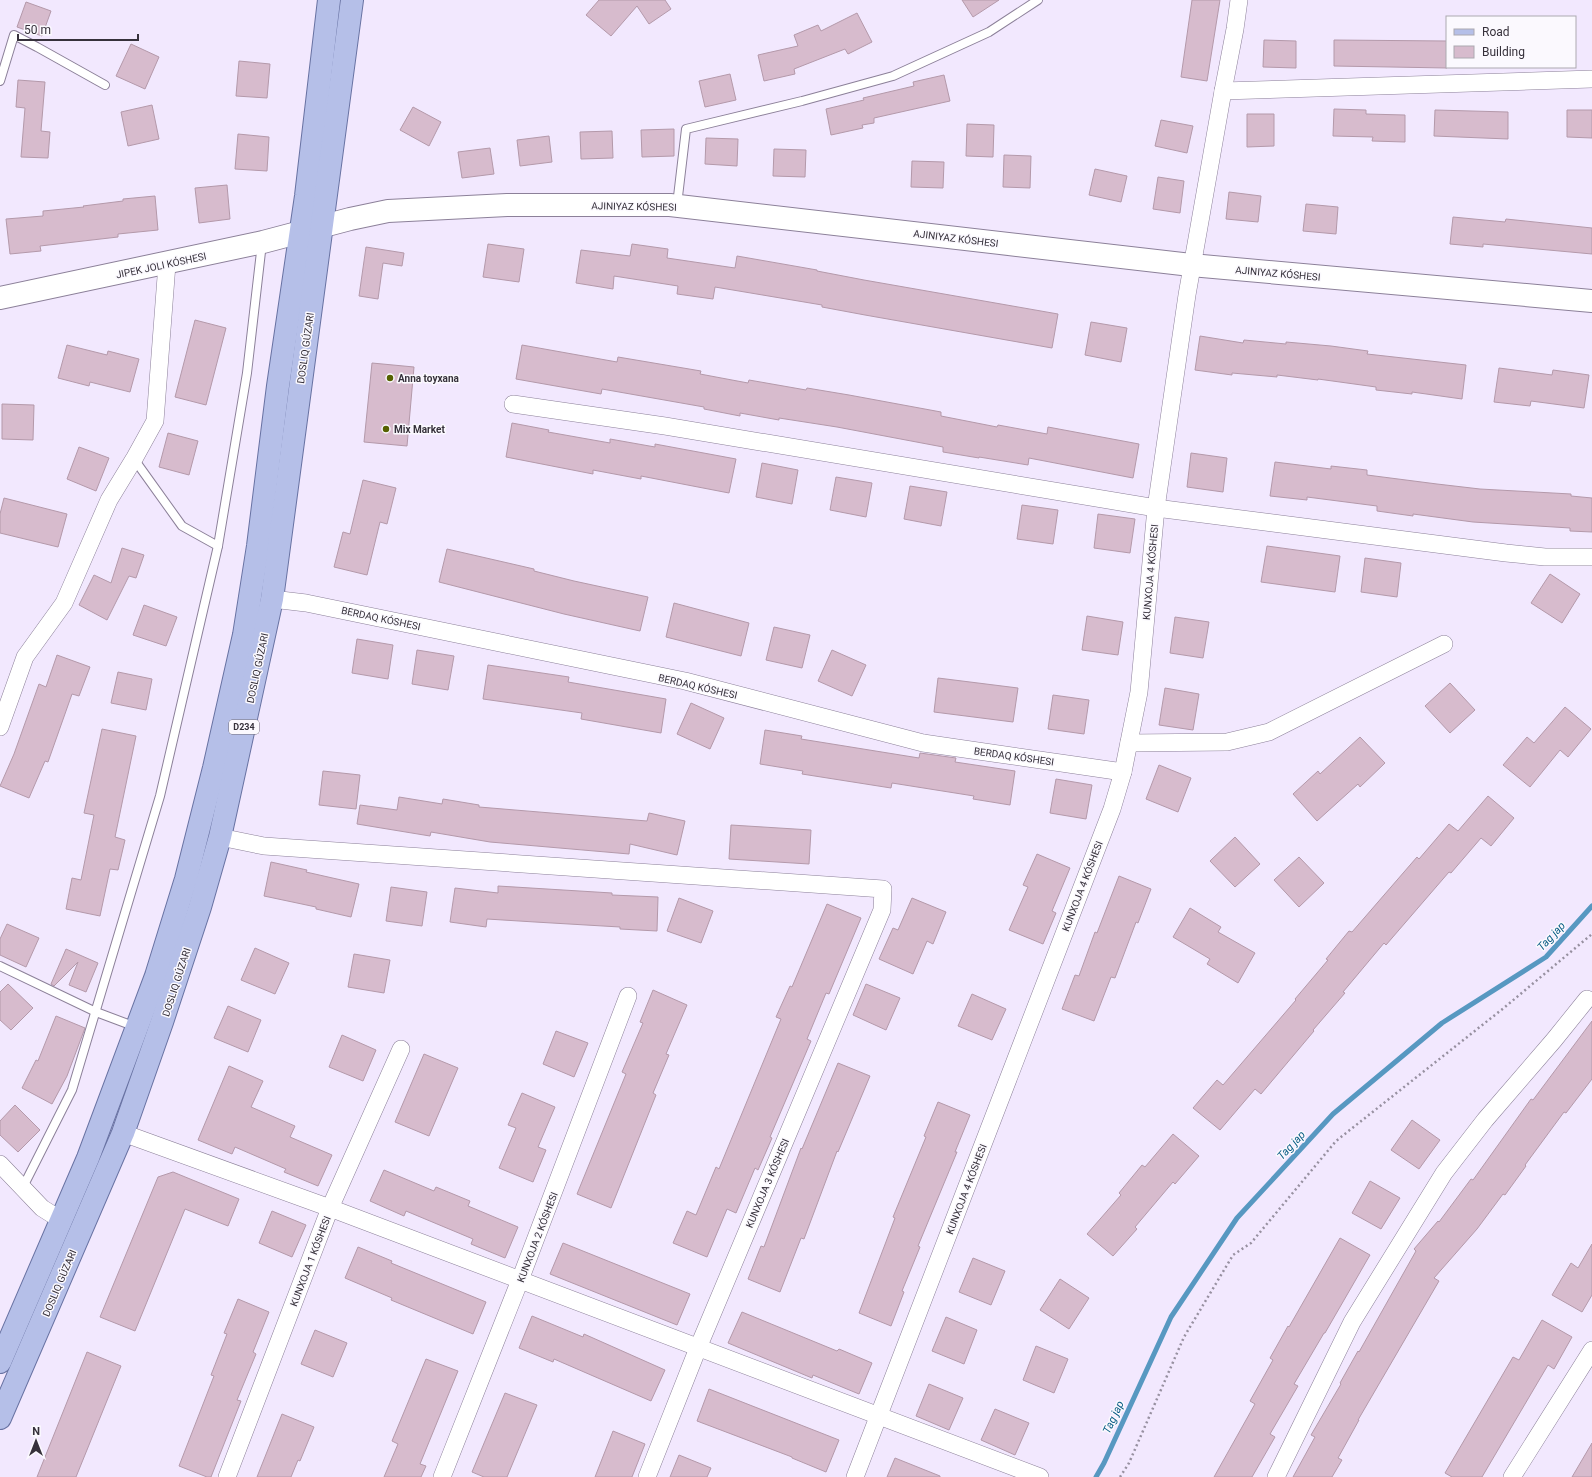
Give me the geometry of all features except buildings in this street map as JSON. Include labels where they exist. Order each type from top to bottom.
[{"type":"main road","name":"D234","points":[[0,1362],[88,1158],[156,976],[186,879],[214,768],[244,635],[258,546],[299,232],[306,196],[329,0]]},
{"type":"main road","name":"D234","points":[[0,1418],[123,1133],[200,907],[220,837],[272,598],[352,0]]},
{"type":"street","name":"KUNXOJA 4 KÓSHESI","points":[[855,1477],[1112,809],[1123,772],[1139,692],[1156,508],[1191,265],[1235,30],[1239,0]]},
{"type":"street","points":[[1223,91],[1592,79]]},
{"type":"street","name":"AJINIYAZ KÓSHESI","points":[[0,298],[167,264],[388,211],[507,205],[677,206],[1191,265],[1592,301]]},
{"type":"street","points":[[0,727],[25,657],[64,603],[109,500],[155,421],[167,264]]},
{"type":"street","points":[[513,404],[665,426],[1156,508],[1506,553],[1545,557],[1592,556]]},
{"type":"street","name":"BERDAQ KÓSHESI","points":[[272,598],[306,603],[685,682],[923,743],[1123,772]]},
{"type":"street","points":[[1129,743],[1227,742],[1269,732],[1444,644]]},
{"type":"street","name":"KUNXOJA 3 KÓSHESI","points":[[220,837],[264,846],[883,889],[882,910],[698,1348],[647,1477]]},
{"type":"street","name":"KUNXOJA 2 KÓSHESI","points":[[442,1477],[520,1280],[628,996]]},
{"type":"street","points":[[1276,1477],[1352,1322],[1444,1173],[1485,1120],[1554,1040],[1587,998]]},
{"type":"street","name":"KUNXOJA 1 KÓSHESI","points":[[227,1477],[330,1208],[401,1049]]},
{"type":"street","points":[[123,1133],[330,1208],[1040,1477]]},
{"type":"street","points":[[0,1164],[42,1208],[61,1220]]},
{"type":"street","points":[[1512,1477],[1592,1350]]},
{"type":"lane","points":[[677,206],[686,129],[802,101],[893,76],[988,32],[1038,0]]},
{"type":"lane","points":[[0,81],[14,35],[105,85]]},
{"type":"lane","points":[[23,1187],[72,1090],[160,796],[218,546],[247,373],[262,242]]},
{"type":"lane","points":[[134,459],[182,526],[218,546]]},
{"type":"lane","points":[[0,966],[96,1012],[137,1027]]},
{"type":"path","points":[[1120,1477],[1129,1463],[1184,1337],[1233,1255],[1251,1243],[1336,1141],[1505,1007],[1592,934]]},
{"type":"waterway","name":"Tag jap","points":[[1096,1477],[1104,1463],[1171,1317],[1237,1218],[1333,1114],[1442,1023],[1546,957],[1592,906]]},
{"type":"place","name":"Anna toyxana","points":[[390,378]]},
{"type":"place","name":"Mix Market","points":[[386,429]]}]
